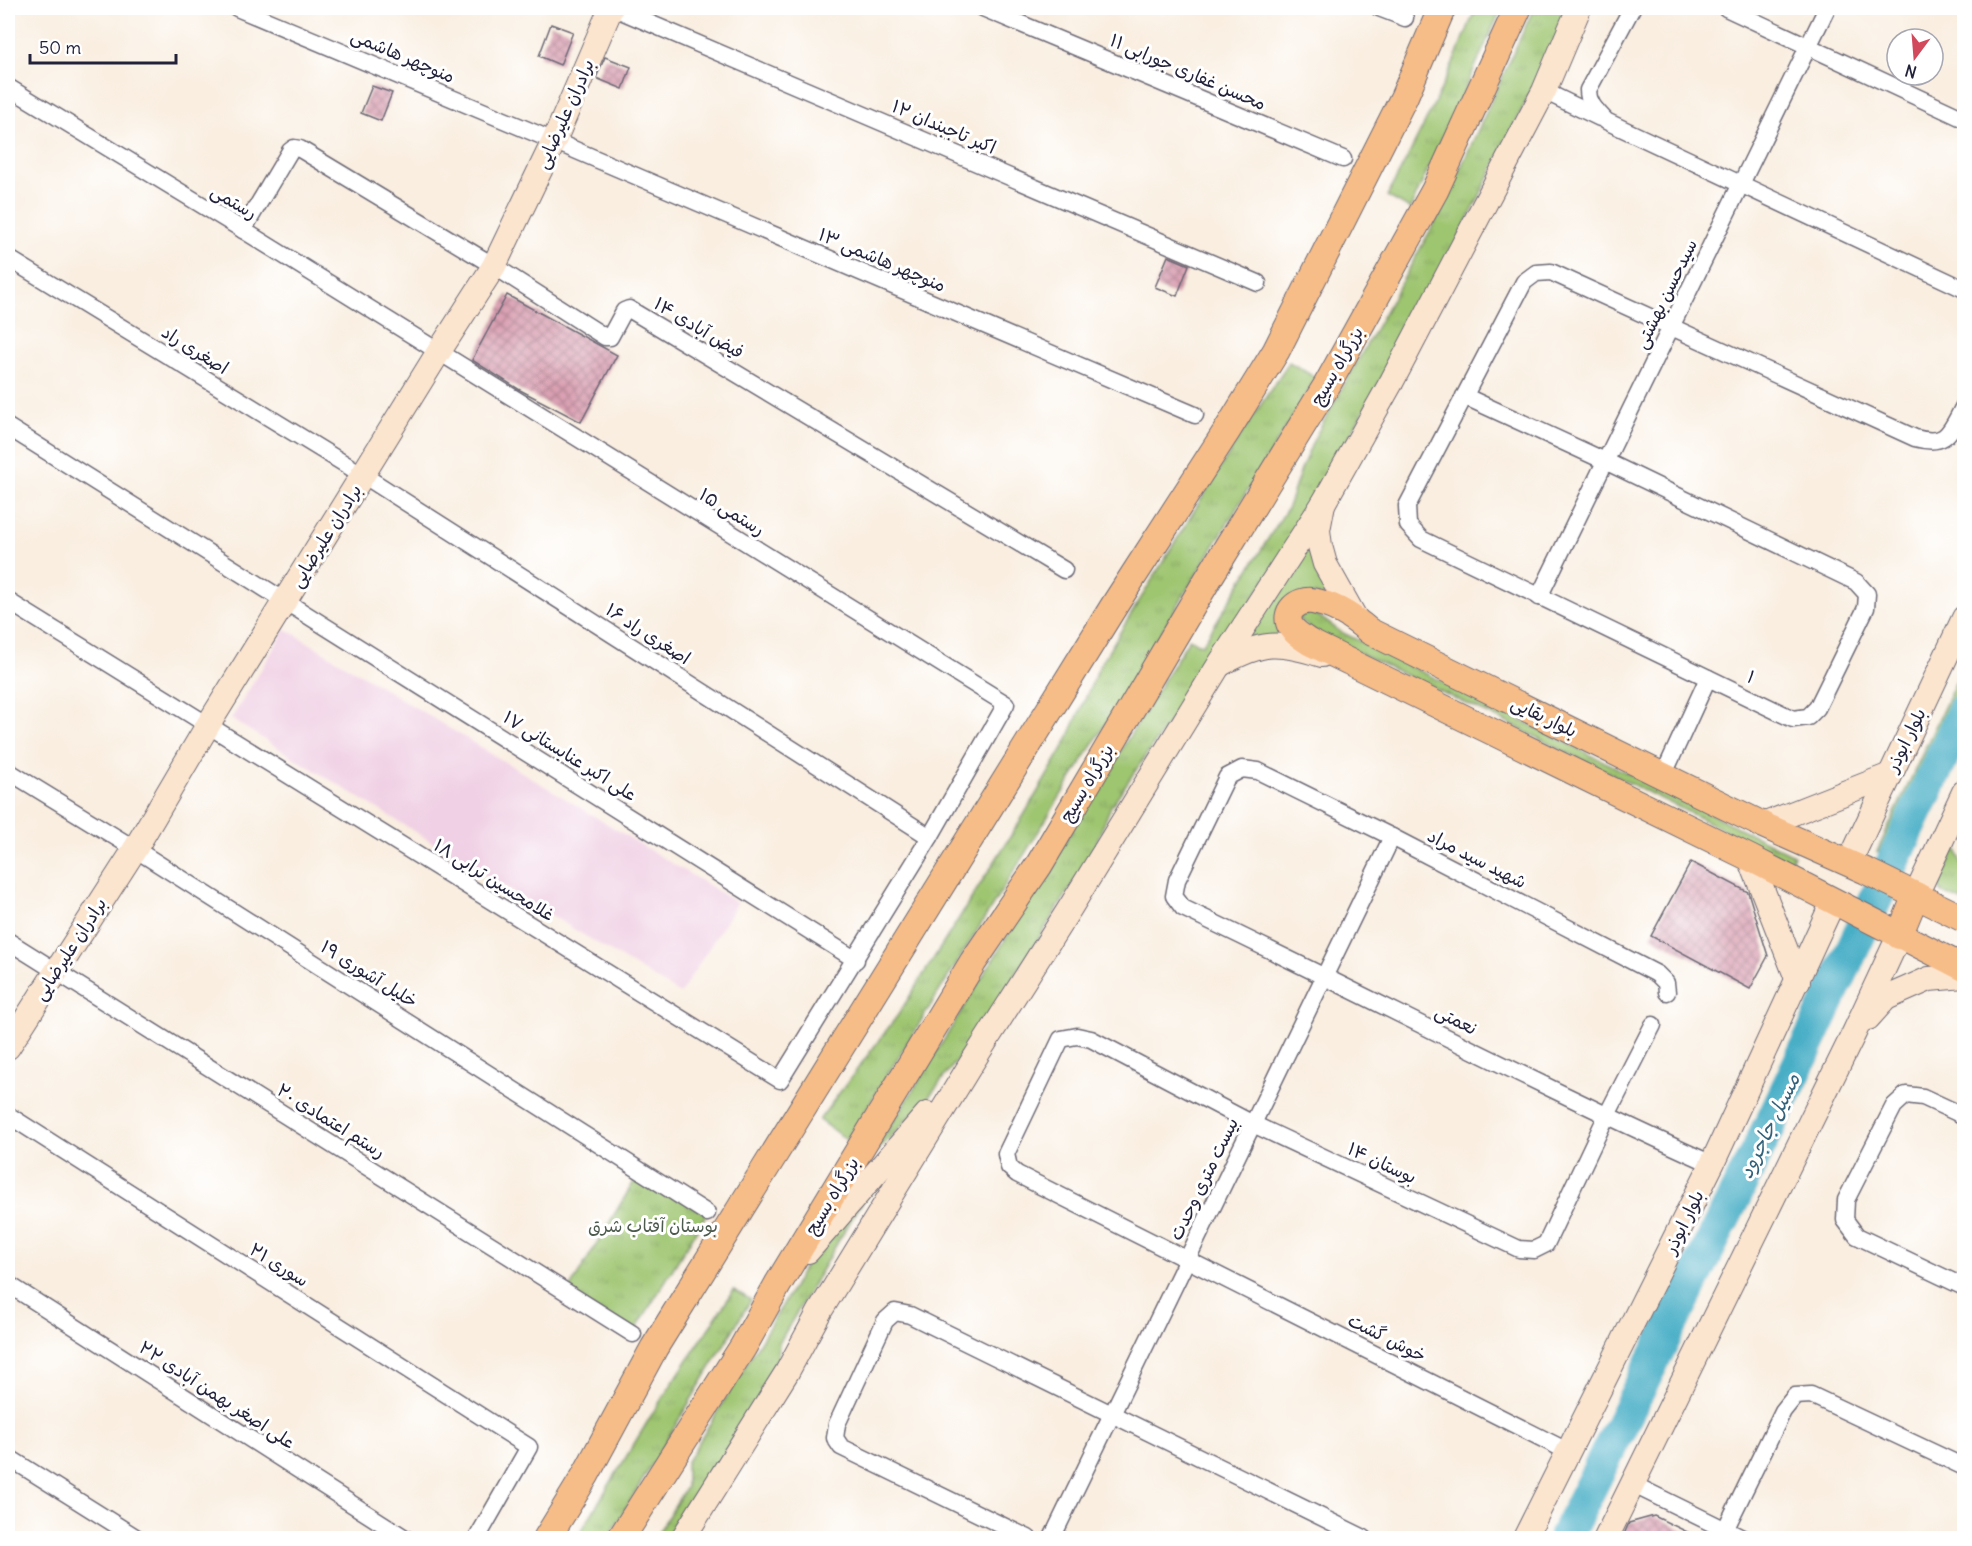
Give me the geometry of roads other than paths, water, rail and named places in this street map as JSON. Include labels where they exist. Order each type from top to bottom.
[{"type":"highway","points":[[547,1539],[585,1476],[654,1348],[1117,601],[1275,351],[1404,97],[1442,8]]},
{"type":"highway","name":"بزرگراه بسیج","points":[[621,1539],[743,1347],[778,1284],[974,962],[1039,865],[1208,579],[1328,385],[1435,190],[1518,8]]},
{"type":"main road","name":"برادران علیرضایی","points":[[8,1047],[135,849],[208,725],[494,266],[554,141],[613,8]]},
{"type":"main road","points":[[683,1539],[787,1372],[820,1311],[971,1064],[1327,495],[1392,381],[1544,91],[1579,8]]},
{"type":"main road","name":"بلوار بقایی","points":[[1327,495],[1318,530],[1325,564],[1357,621],[1370,631],[1763,825],[1908,891]]},
{"type":"main road","points":[[1351,664],[1299,635],[1291,627],[1288,619],[1290,610],[1298,603],[1311,601],[1334,608],[1357,621]]},
{"type":"main road","name":"بلوار ابوذر","points":[[1857,867],[1890,775],[1965,618]]},
{"type":"main road","name":"بلوار بقایی","points":[[1219,665],[1248,649],[1274,644],[1294,646],[1351,664],[1750,858],[1890,931]]},
{"type":"main road","points":[[1763,825],[1890,775]]},
{"type":"main road","points":[[1960,801],[1965,835]]},
{"type":"main road","points":[[1606,1539],[1854,1034],[1890,931],[1908,891],[1960,801]]},
{"type":"main road","points":[[1750,858],[1798,981]]},
{"type":"main road","points":[[1837,904],[1857,867]]},
{"type":"main road","points":[[1908,891],[1965,919]]},
{"type":"main road","name":"بلوار ابوذر","points":[[1525,1539],[1712,1164],[1837,904]]},
{"type":"main road","points":[[1890,931],[1965,968]]},
{"type":"main road","points":[[1854,1034],[1886,998],[1929,979],[1965,976]]},
{"type":"main road","points":[[778,1284],[971,1064]]},
{"type":"street","name":"منوچهر هاشمی","points":[[237,8],[554,141]]},
{"type":"street","name":"اکبر تاجبندان ۱۲","points":[[613,8],[1258,283]]},
{"type":"street","name":"محسن غفاری جورابی ۱۱","points":[[983,8],[1343,159]]},
{"type":"street","points":[[1379,8],[1405,18]]},
{"type":"street","points":[[1606,121],[1591,105],[1588,90],[1632,8]]},
{"type":"street","points":[[1726,8],[1965,119]]},
{"type":"street","name":"سیدحسن بهشتی","points":[[1539,597],[1827,8]]},
{"type":"street","name":"رستمی","points":[[8,87],[243,230],[438,353]]},
{"type":"street","points":[[1544,91],[1965,289]]},
{"type":"street","name":"منوچهر هاشمی ۱۳","points":[[554,141],[1195,415]]},
{"type":"street","name":"فیض آبادی ۱۴","points":[[243,230],[290,151],[294,148],[300,149],[494,266],[605,337],[610,337],[624,311],[629,309],[1064,570]]},
{"type":"street","name":"اصغری راد","points":[[8,258],[363,475]]},
{"type":"street","name":"۱","points":[[1605,461],[1856,582],[1867,594],[1866,608],[1817,708],[1808,717],[1793,719],[1421,539],[1408,525],[1407,506],[1524,282],[1536,273],[1551,272],[1915,438],[1930,442],[1946,436],[1965,406]]},
{"type":"street","name":"رستمی ۱۵","points":[[438,353],[1006,704],[930,837]]},
{"type":"street","points":[[1464,396],[1605,461]]},
{"type":"street","name":"علی اکبر عنابستانی ۱۷","points":[[8,427],[856,960]]},
{"type":"street","name":"اصغری راد ۱۶","points":[[363,475],[930,837]]},
{"type":"street","name":"غلامحسین ترابی ۱۸","points":[[8,601],[780,1080],[856,960]]},
{"type":"street","points":[[1663,776],[1708,678]]},
{"type":"street","name":"شهید سید مراد","points":[[1183,908],[1174,896],[1177,880],[1227,777],[1242,769],[1258,771],[1392,837],[1657,974],[1666,983],[1668,993]]},
{"type":"street","name":"خلیل آشوری ۱۹","points":[[8,771],[135,849],[707,1213]]},
{"type":"street","points":[[856,960],[930,837]]},
{"type":"street","name":"بیست متری وحدت","points":[[1052,1539],[1392,837]]},
{"type":"street","name":"نعمتی","points":[[1183,908],[1325,976],[1606,1117],[1712,1164]]},
{"type":"street","name":"رستم اعتمادی ۲۰","points":[[8,941],[633,1334]]},
{"type":"street","name":"بوستان ۱۴","points":[[1077,1036],[1091,1039],[1253,1124],[1520,1249],[1534,1250],[1546,1244],[1606,1117],[1653,1025]]},
{"type":"street","name":"خوش گشت","points":[[1077,1036],[1061,1039],[1006,1154],[1009,1167],[1017,1174],[1569,1452]]},
{"type":"street","points":[[1965,1116],[1923,1097],[1906,1095],[1894,1106],[1846,1200],[1845,1220],[1857,1236],[1965,1287]]},
{"type":"street","name":"سوری ۲۱","points":[[8,1115],[530,1447],[477,1539]]},
{"type":"street","name":"علی اصغر بهمن آبادی ۲۲","points":[[8,1284],[405,1539]]},
{"type":"street","points":[[1028,1539],[841,1447],[835,1438],[837,1424],[885,1321],[895,1312],[910,1314],[1364,1539]]},
{"type":"street","points":[[1725,1530],[1783,1411],[1795,1396],[1811,1395],[1965,1467]]},
{"type":"street","points":[[8,1457],[137,1539]]},
{"type":"street","points":[[1634,1485],[1743,1539]]},
{"type":"waterway","name":"مسیل جاجرود","points":[[1565,1538],[1774,1117],[1964,710]]},
{"type":"park label","name":"بوستان آفتاب شرق","points":[[653,1226]]}]
